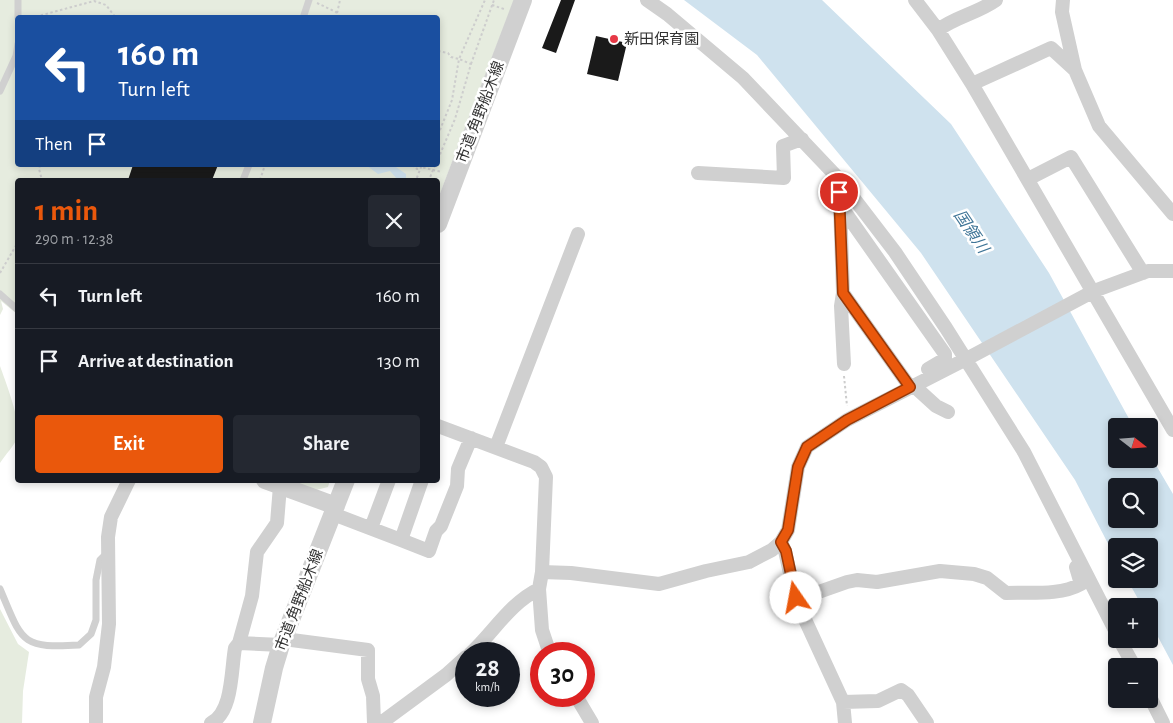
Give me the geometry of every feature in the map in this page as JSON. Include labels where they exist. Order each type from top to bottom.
[{"type":"street","name":"市道 角野船木線","points":[[440,219],[523,0]]},
{"type":"street","points":[[647,0],[667,14],[743,78],[838,179],[895,252],[969,358],[1024,452],[1108,616]]},
{"type":"street","points":[[916,0],[938,30],[972,84],[1028,179],[1091,293],[1173,430]]},
{"type":"street","points":[[938,30],[947,23],[979,11],[996,0]]},
{"type":"street","points":[[1063,0],[1062,12],[1075,70],[1099,126],[1173,214]]},
{"type":"street","points":[[972,84],[1051,48],[1075,70]]},
{"type":"street","points":[[698,173],[784,178],[783,146],[802,139]]},
{"type":"street","points":[[1028,179],[1071,157],[1143,273]]},
{"type":"street","points":[[838,179],[844,364]]},
{"type":"street","points":[[840,205],[945,354],[945,359],[910,385]]},
{"type":"street","points":[[496,448],[578,234]]},
{"type":"street","points":[[542,572],[571,573],[659,584],[749,562],[772,550],[781,542],[788,530],[798,467],[807,447],[850,418],[910,385],[969,358],[1091,293],[1143,273],[1173,271]]},
{"type":"street","points":[[843,293],[910,385],[936,406],[948,412]]},
{"type":"street","points":[[440,430],[471,438],[534,462],[541,467],[546,477],[542,572],[539,589],[542,630],[546,642]]},
{"type":"street","points":[[211,723],[227,706],[234,655],[252,596],[257,552],[277,523],[273,483],[371,528],[429,551],[457,486],[458,469],[471,438]]},
{"type":"street","points":[[96,723],[96,697],[104,667],[109,624],[111,517],[128,483]]},
{"type":"street","name":"市道 角野船木線","points":[[262,723],[274,668],[345,483]]},
{"type":"street","points":[[371,528],[388,483]]},
{"type":"street","points":[[401,540],[421,483]]},
{"type":"street","points":[[781,542],[786,551],[796,600],[843,702],[845,723]]},
{"type":"street","points":[[796,600],[847,582],[857,580],[878,582],[940,571],[974,574],[987,578],[1006,593],[1066,590],[1081,584],[1075,562],[1075,551]]},
{"type":"street","points":[[480,642],[494,626],[531,593],[539,589]]},
{"type":"street","points":[[239,643],[283,642],[368,650],[368,678],[374,696],[374,723]]},
{"type":"street","points":[[381,723],[455,667]]},
{"type":"street","points":[[843,702],[878,701],[901,690],[908,695],[927,723]]},
{"type":"street","points":[[583,707],[592,723]]},
{"type":"street","points":[[1155,708],[1163,723]]},
{"type":"lane","points":[[18,0],[18,15]]},
{"type":"lane","points":[[304,15],[310,0]]},
{"type":"lane","points":[[0,91],[15,58]]},
{"type":"lane","points":[[0,294],[15,307]]},
{"type":"lane","points":[[0,589],[17,628],[27,641],[37,645],[79,645],[91,634],[96,620],[96,580],[100,560],[109,552]]},
{"type":"path","points":[[310,0],[336,12],[338,15]]},
{"type":"path","points":[[336,12],[340,0]]},
{"type":"path","points":[[440,130],[452,100],[459,59],[485,0]]},
{"type":"path","points":[[440,154],[458,112],[471,64],[494,0]]},
{"type":"path","points":[[42,15],[94,1],[106,6],[114,15]]},
{"type":"path","points":[[440,52],[471,64]]},
{"type":"path","points":[[425,167],[433,170]]},
{"type":"path","points":[[430,178],[434,167]]},
{"type":"path","points":[[0,273],[15,247]]},
{"type":"path","points":[[844,364],[844,394],[850,418]]},
{"type":"shaded area","points":[[0,0],[514,0],[440,194],[440,178],[15,178],[15,312],[1,301],[3,309],[0,315]]},
{"type":"shaded area","points":[[0,366],[15,413],[15,442],[0,463]]},
{"type":"shaded area","points":[[290,483],[329,483],[328,487],[312,491]]},
{"type":"shaded area","points":[[0,609],[18,644],[29,652],[23,691],[22,723],[0,723]]},
{"type":"water","name":"国領川","points":[[684,0],[822,0],[951,124],[1049,273],[1129,418],[1108,418],[1108,468],[1158,468],[1173,494],[1173,665],[1158,637],[1158,598],[1138,598],[1132,588],[1158,588],[1158,538],[1108,538],[1108,544],[1075,480],[921,253],[757,55]]},
{"type":"water","points":[[369,167],[396,167],[406,174],[406,178],[396,178],[390,171],[378,174]]},
{"type":"building","points":[[561,0],[575,0],[556,53],[542,48]]},
{"type":"building","points":[[596,36],[627,43],[618,81],[587,74]]},
{"type":"building","points":[[132,167],[217,167],[213,178],[129,178]]},
{"type":"place","name":"新田保育園","points":[[614,39]]},
{"type":"route","points":[[796,598],[786,551],[781,542],[788,530],[798,467],[807,447],[847,420],[910,387],[843,293],[839,192]]}]
